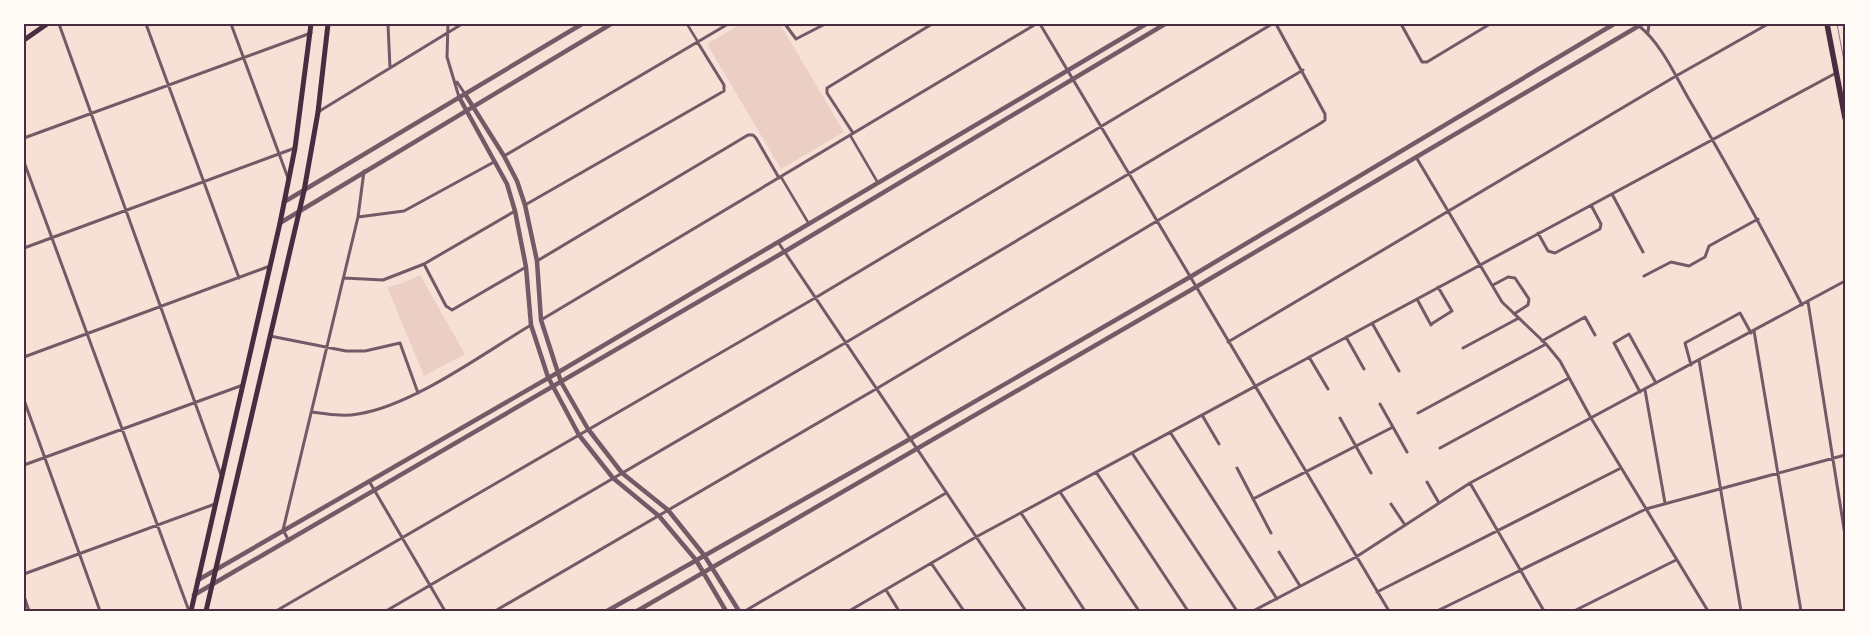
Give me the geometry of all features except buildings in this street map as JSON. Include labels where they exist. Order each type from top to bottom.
[{"type":"main road","points":[[24,40],[47,24]]},
{"type":"main road","points":[[190,611],[289,179],[295,148],[311,24]]},
{"type":"main road","points":[[206,611],[304,191],[318,112],[328,24]]},
{"type":"main road","points":[[1827,24],[1838,72],[1845,118]]},
{"type":"street","points":[[59,24],[162,306],[221,476]]},
{"type":"street","points":[[146,24],[239,278]]},
{"type":"street","points":[[231,24],[289,179]]},
{"type":"street","points":[[388,24],[390,68]]},
{"type":"street","points":[[448,24],[447,57],[459,97],[507,184],[515,211],[526,267],[531,325],[548,377],[579,435],[613,478],[659,516],[696,560],[726,611]]},
{"type":"street","points":[[318,112],[462,24]]},
{"type":"street","points":[[284,202],[582,24]]},
{"type":"street","points":[[280,222],[611,24]]},
{"type":"street","points":[[525,205],[725,89],[687,24]]},
{"type":"street","points":[[504,156],[728,24]]},
{"type":"street","points":[[785,24],[796,39],[825,24]]},
{"type":"street","points":[[878,183],[852,134],[827,93],[826,88],[932,24]]},
{"type":"street","points":[[542,320],[1038,24],[1073,79],[1388,611]]},
{"type":"street","points":[[198,580],[556,373],[1146,24]]},
{"type":"street","points":[[194,595],[376,491],[784,252],[1165,24]]},
{"type":"street","points":[[276,611],[815,298],[1100,126],[1274,24],[1302,70],[1325,114],[1325,120],[876,389],[496,611]]},
{"type":"street","points":[[1401,24],[1422,62],[1427,62],[1490,24]]},
{"type":"street","points":[[607,611],[1190,277],[1614,24]]},
{"type":"street","points":[[637,611],[1196,287],[1639,24],[1648,33],[1676,76],[1758,219],[1802,305]]},
{"type":"street","points":[[1648,33],[1649,24]]},
{"type":"street","points":[[1228,342],[1676,76],[1768,24]]},
{"type":"street","points":[[24,138],[169,87],[311,33]]},
{"type":"street","points":[[386,611],[845,343],[1302,70]]},
{"type":"street","points":[[849,611],[976,537],[1838,72]]},
{"type":"street","points":[[455,79],[473,105],[517,181],[525,205],[537,260],[542,320],[556,373],[588,429],[622,473],[668,510],[704,555],[739,611]]},
{"type":"street","points":[[537,260],[748,135],[753,135],[809,224]]},
{"type":"street","points":[[24,248],[295,148]]},
{"type":"street","points":[[1416,157],[1502,302],[1546,344],[1560,362],[1591,418],[1707,610],[1700,611]]},
{"type":"street","points":[[24,162],[190,611]]},
{"type":"street","points":[[358,217],[404,211],[495,162]]},
{"type":"street","points":[[289,541],[283,530],[358,217],[365,171]]},
{"type":"street","points":[[507,184],[517,181]]},
{"type":"street","points":[[1612,194],[1643,252]]},
{"type":"street","points":[[1538,233],[1548,251],[1555,253],[1600,229],[1601,224],[1591,205]]},
{"type":"street","points":[[344,278],[383,280],[424,264],[515,211]]},
{"type":"street","points":[[1644,276],[1671,262],[1689,266],[1705,257],[1709,246],[1758,219]]},
{"type":"street","points":[[778,242],[1026,611]]},
{"type":"street","points":[[424,264],[450,310],[454,310],[526,267]]},
{"type":"street","points":[[24,357],[270,266]]},
{"type":"street","points":[[1493,285],[1508,277],[1515,278],[1529,299],[1528,305],[1514,314]]},
{"type":"street","points":[[1253,611],[1356,557],[1470,483],[1845,282]]},
{"type":"street","points":[[1417,299],[1431,324],[1433,324],[1452,311],[1438,287]]},
{"type":"street","points":[[528,292],[539,290]]},
{"type":"street","points":[[1808,302],[1845,535]]},
{"type":"street","points":[[1691,365],[1685,342],[1740,313],[1752,332],[1801,611]]},
{"type":"street","points":[[1542,341],[1585,317],[1594,335]]},
{"type":"street","points":[[1463,348],[1517,318]]},
{"type":"street","points":[[1372,323],[1399,371]]},
{"type":"street","points":[[312,412],[336,415],[358,414],[379,409],[418,393],[531,325]]},
{"type":"street","points":[[1640,392],[1614,343],[1629,334],[1656,383]]},
{"type":"street","points":[[270,336],[327,348],[365,351],[400,343],[418,393]]},
{"type":"street","points":[[1346,337],[1364,369]]},
{"type":"street","points":[[1418,413],[1546,344]]},
{"type":"street","points":[[1309,357],[1328,389]]},
{"type":"street","points":[[1699,360],[1722,488],[1741,611]]},
{"type":"street","points":[[1440,448],[1569,378]]},
{"type":"street","points":[[24,465],[195,404],[243,384]]},
{"type":"street","points":[[1644,390],[1665,504]]},
{"type":"street","points":[[24,400],[100,611]]},
{"type":"street","points":[[1380,404],[1407,452]]},
{"type":"street","points":[[1202,415],[1219,444]]},
{"type":"street","points":[[1340,418],[1371,473]]},
{"type":"street","points":[[1254,499],[1393,427]]},
{"type":"street","points":[[1170,432],[1277,599]]},
{"type":"street","points":[[1132,453],[1237,611]]},
{"type":"street","points":[[1437,611],[1646,509],[1845,455]]},
{"type":"street","points":[[1237,468],[1271,533]]},
{"type":"street","points":[[1377,592],[1621,468]]},
{"type":"street","points":[[1096,472],[1188,611]]},
{"type":"street","points":[[369,480],[445,611]]},
{"type":"street","points":[[1428,482],[1439,503]]},
{"type":"street","points":[[1470,483],[1544,611]]},
{"type":"street","points":[[1060,492],[1138,611]]},
{"type":"street","points":[[745,611],[946,493]]},
{"type":"street","points":[[24,574],[215,504]]},
{"type":"street","points":[[1391,504],[1405,525]]},
{"type":"street","points":[[1021,513],[1085,611]]},
{"type":"street","points":[[1279,552],[1300,586]]},
{"type":"street","points":[[1574,611],[1676,560]]},
{"type":"street","points":[[931,564],[964,611]]},
{"type":"street","points":[[886,590],[899,611]]},
{"type":"street","points":[[24,596],[29,611]]},
{"type":"shaded area","points":[[741,24],[780,24],[844,132],[781,169],[707,44]]},
{"type":"shaded area","points":[[420,275],[465,354],[424,376],[387,287],[400,284]]},
{"type":"tram line","points":[[1837,24],[1845,66]]}]
